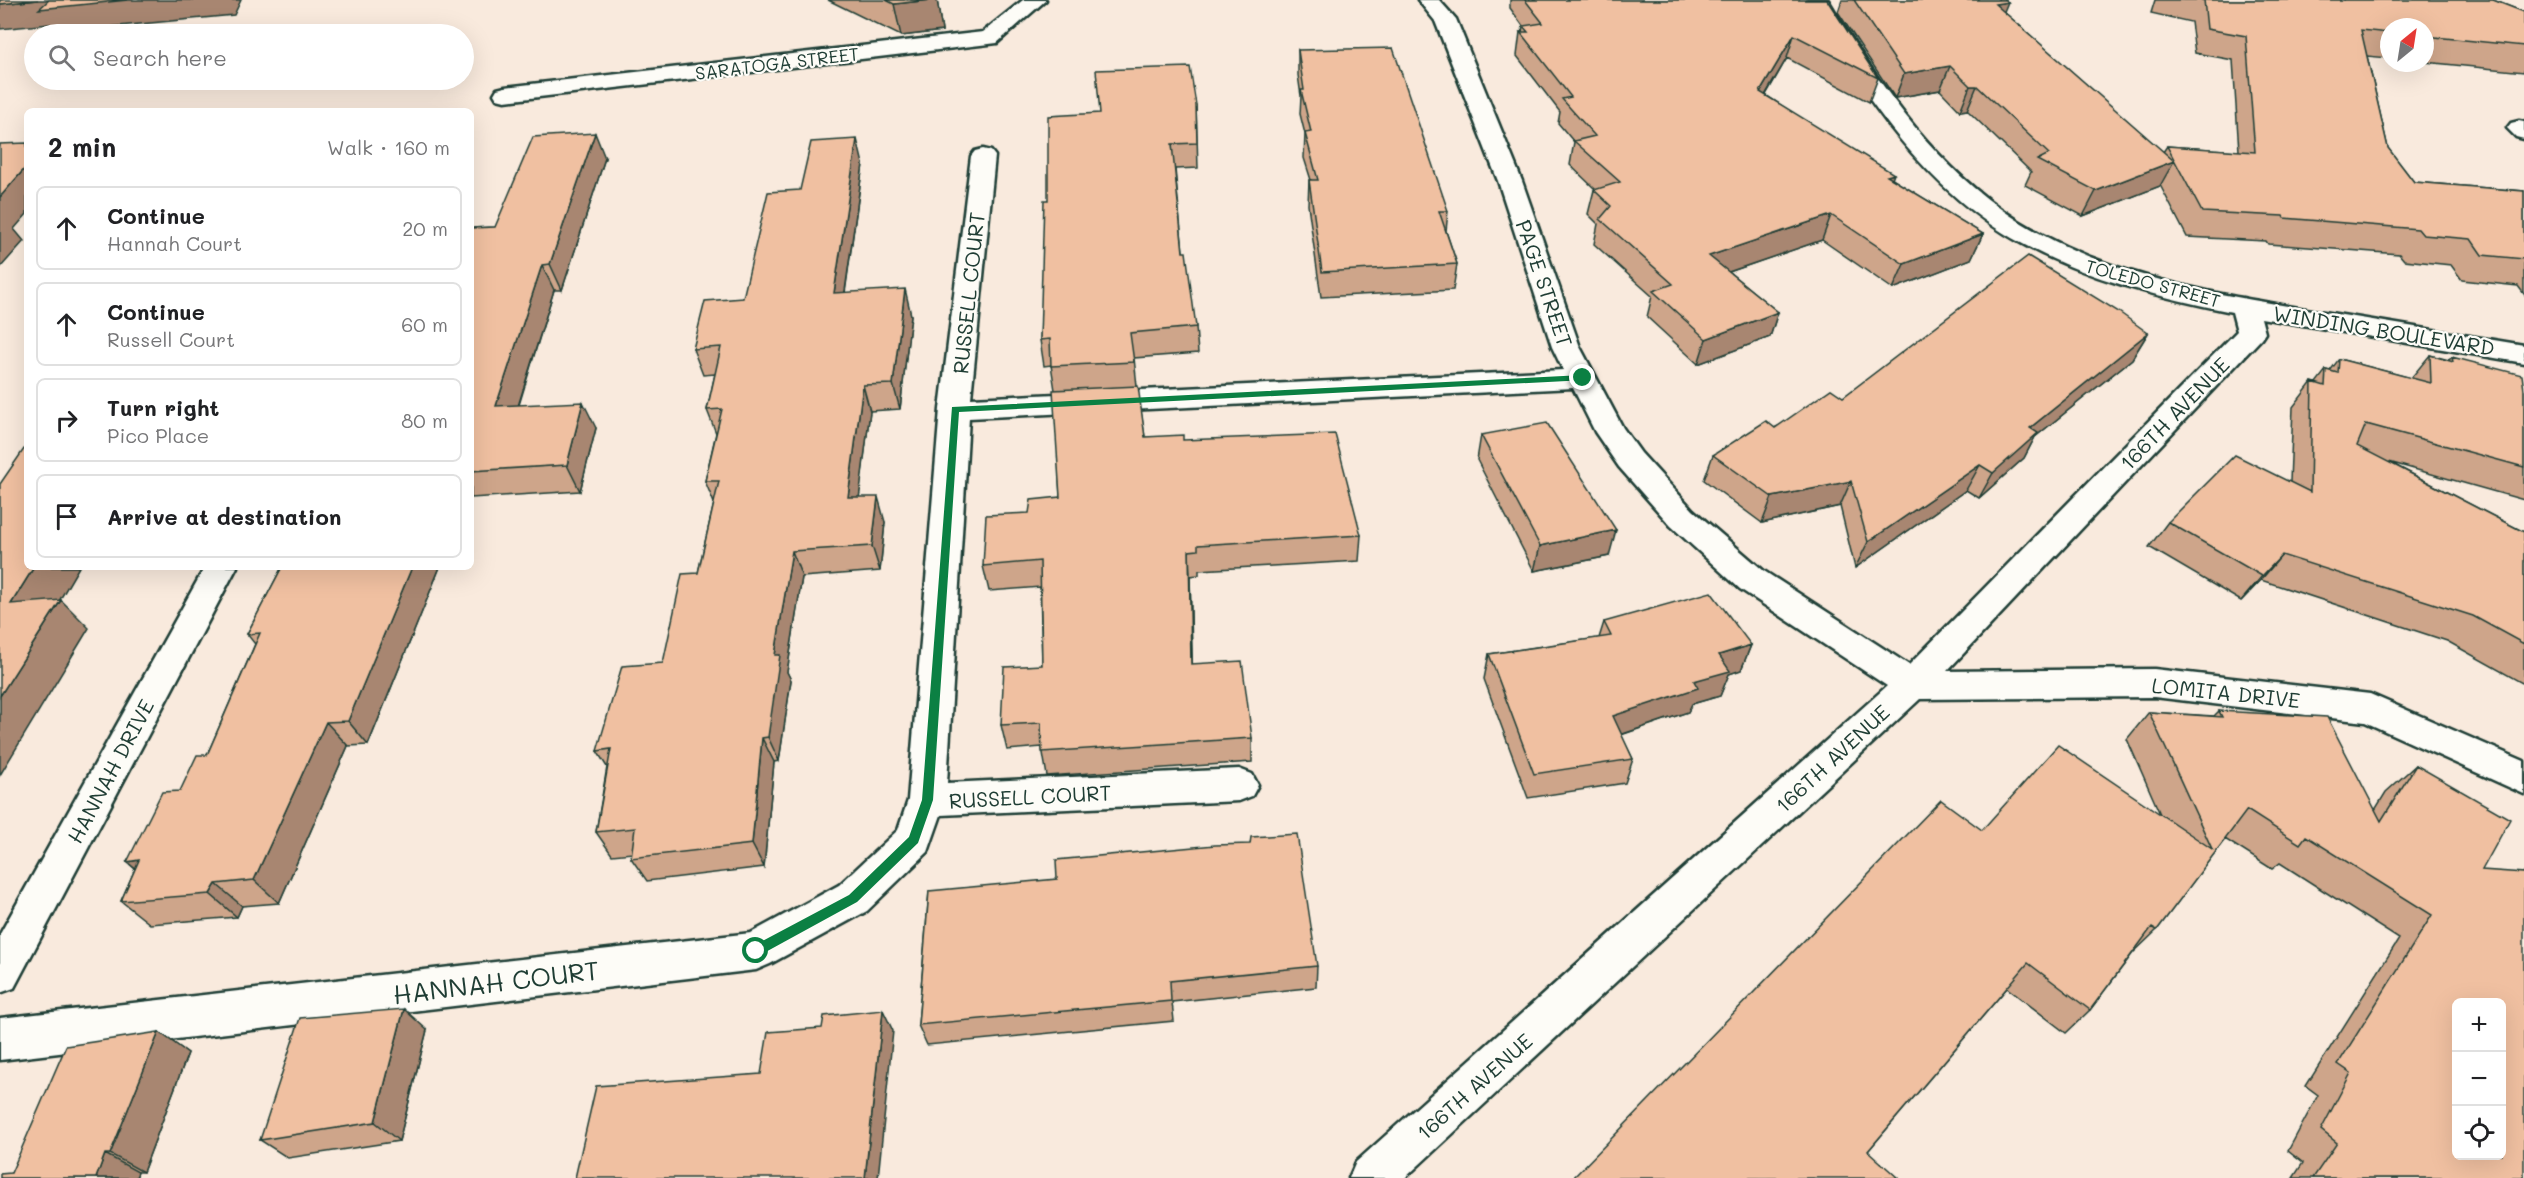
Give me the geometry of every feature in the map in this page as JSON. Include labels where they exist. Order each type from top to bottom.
[{"type":"street","name":"SARATOGA STREET","points":[[505,94],[989,38],[1036,0]]},
{"type":"street","name":"PAGE STREET","points":[[1428,0],[1445,19],[1510,181],[1566,346],[1610,432],[1630,460],[1682,518],[1752,580],[1912,684]]},
{"type":"street","name":"TOLEDO STREET","points":[[1818,0],[1847,51],[1935,165],[1992,214],[2066,258],[2126,278],[2244,307]]},
{"type":"street","name":"RUSSELL COURT","points":[[982,156],[955,409],[927,800],[1239,785]]},
{"type":"street","name":"WINDING BOULEVARD","points":[[2244,307],[2524,354]]},
{"type":"street","name":"166TH AVENUE","points":[[1372,1178],[1912,684],[2251,333],[2244,307]]},
{"type":"street","points":[[955,409],[1583,378]]},
{"type":"street","name":"HANNAH DRIVE","points":[[0,974],[219,570]]},
{"type":"street","name":"LOMITA DRIVE","points":[[1912,684],[2154,682],[2370,708],[2524,778]]},
{"type":"street","name":"HANNAH COURT","points":[[0,1039],[756,951],[853,898],[914,840],[927,800]]},
{"type":"building","points":[[0,0],[38,0],[0,4]]},
{"type":"building","points":[[49,0],[128,0],[39,9]]},
{"type":"building","points":[[886,0],[931,0],[894,4]]},
{"type":"building","points":[[1525,0],[1827,0],[1878,78],[1794,35],[1760,92],[1894,174],[1887,176],[1983,234],[1904,264],[1831,215],[1709,256],[1778,312],[1706,339],[1653,291],[1673,284],[1600,219],[1611,206],[1594,190],[1620,182],[1574,141],[1595,136],[1562,99],[1571,97],[1520,32],[1528,32],[1523,26],[1543,23]]},
{"type":"building","points":[[1854,0],[2005,0],[2008,2],[1995,4],[2174,161],[2096,191],[2037,160],[2049,154],[1977,86],[1970,86],[1950,66],[1904,74]]},
{"type":"building","points":[[2204,0],[2493,0],[2524,12],[2524,46],[2434,37],[2434,18],[2380,18],[2380,32],[2361,30],[2388,148],[2414,182],[2524,191],[2524,259],[2482,255],[2471,239],[2423,235],[2418,229],[2284,218],[2283,216],[2202,212],[2167,146],[2255,152],[2246,36],[2207,29]]},
{"type":"building","points":[[1393,48],[1448,211],[1439,211],[1457,264],[1322,272],[1309,180],[1318,180],[1305,133],[1311,132],[1301,90],[1304,90],[1298,50]]},
{"type":"building","points":[[1190,67],[1196,105],[1197,143],[1172,144],[1183,252],[1186,252],[1196,327],[1130,333],[1134,362],[1051,366],[1050,339],[1040,340],[1044,200],[1048,200],[1048,116],[1100,113],[1096,70]]},
{"type":"building","points":[[595,133],[550,264],[542,265],[496,406],[583,402],[567,465],[474,471],[474,228],[495,227],[533,137]]},
{"type":"building","points":[[857,139],[834,293],[905,289],[893,384],[863,385],[848,497],[878,497],[872,546],[792,551],[775,655],[780,655],[768,737],[762,738],[752,844],[631,858],[635,828],[596,832],[611,749],[597,751],[622,666],[663,663],[682,574],[698,573],[719,481],[705,481],[722,409],[707,410],[721,347],[693,349],[705,301],[743,298],[768,192],[800,190],[811,142]]},
{"type":"building","points":[[24,143],[24,169],[0,197],[0,144]]},
{"type":"building","points":[[2028,256],[2119,312],[2148,333],[2030,428],[2038,433],[1993,473],[1980,465],[1868,542],[1851,481],[1772,497],[1713,455],[1766,421],[1775,428],[1831,389],[1843,397]]},
{"type":"building","points":[[2430,355],[2453,362],[2452,357],[2522,375],[2524,467],[2366,424],[2357,446],[2524,532],[2524,644],[2473,616],[2282,555],[2262,576],[2168,522],[2235,455],[2310,492],[2312,382],[2325,386],[2326,370],[2338,373],[2339,359],[2431,383]]},
{"type":"building","points":[[1138,386],[1145,437],[1183,435],[1183,440],[1335,434],[1361,535],[1198,545],[1198,550],[1189,551],[1191,664],[1242,661],[1252,738],[1042,752],[1041,723],[1001,725],[1004,667],[1042,665],[1040,561],[983,566],[986,515],[1029,513],[1031,500],[1060,497],[1053,390]]},
{"type":"building","points":[[1547,423],[1616,530],[1540,546],[1481,435]]},
{"type":"building","points":[[24,449],[24,570],[32,570],[11,604],[61,600],[0,696],[0,484]]},
{"type":"building","points":[[280,570],[411,570],[348,721],[326,722],[254,880],[216,884],[210,894],[121,901],[139,860],[127,862],[162,792],[180,791],[197,755],[207,755],[260,633],[247,634]]},
{"type":"building","points":[[1711,592],[1751,645],[1719,655],[1730,671],[1694,681],[1698,688],[1613,716],[1633,759],[1534,774],[1489,654],[1611,636],[1604,622]]},
{"type":"building","points":[[2219,711],[2327,717],[2381,821],[2416,765],[2510,819],[2482,870],[2524,873],[2524,1178],[2313,1178],[2337,1143],[2321,1130],[2351,1073],[2338,1064],[2432,915],[2306,836],[2300,844],[2247,810],[2157,930],[2152,927],[2090,1010],[2028,963],[1868,1151],[1898,1178],[1573,1178],[1941,800],[1982,830],[2058,745],[2212,849],[2149,712],[2222,717]]},
{"type":"building","points":[[1297,834],[1317,966],[1170,981],[1171,1001],[918,1025],[929,891],[1057,879],[1056,860],[1215,845],[1250,844],[1251,837]]},
{"type":"building","points":[[404,1009],[375,1122],[260,1140],[300,1018]]},
{"type":"building","points":[[883,1010],[865,1178],[575,1178],[596,1086],[761,1074],[768,1032],[822,1028],[824,1016]]},
{"type":"building","points":[[159,1032],[110,1154],[105,1154],[96,1178],[0,1178],[0,1174],[11,1173],[66,1046]]},
{"type":"route","points":[[756,951],[853,898],[914,840],[927,800],[955,409],[1583,378]]}]
